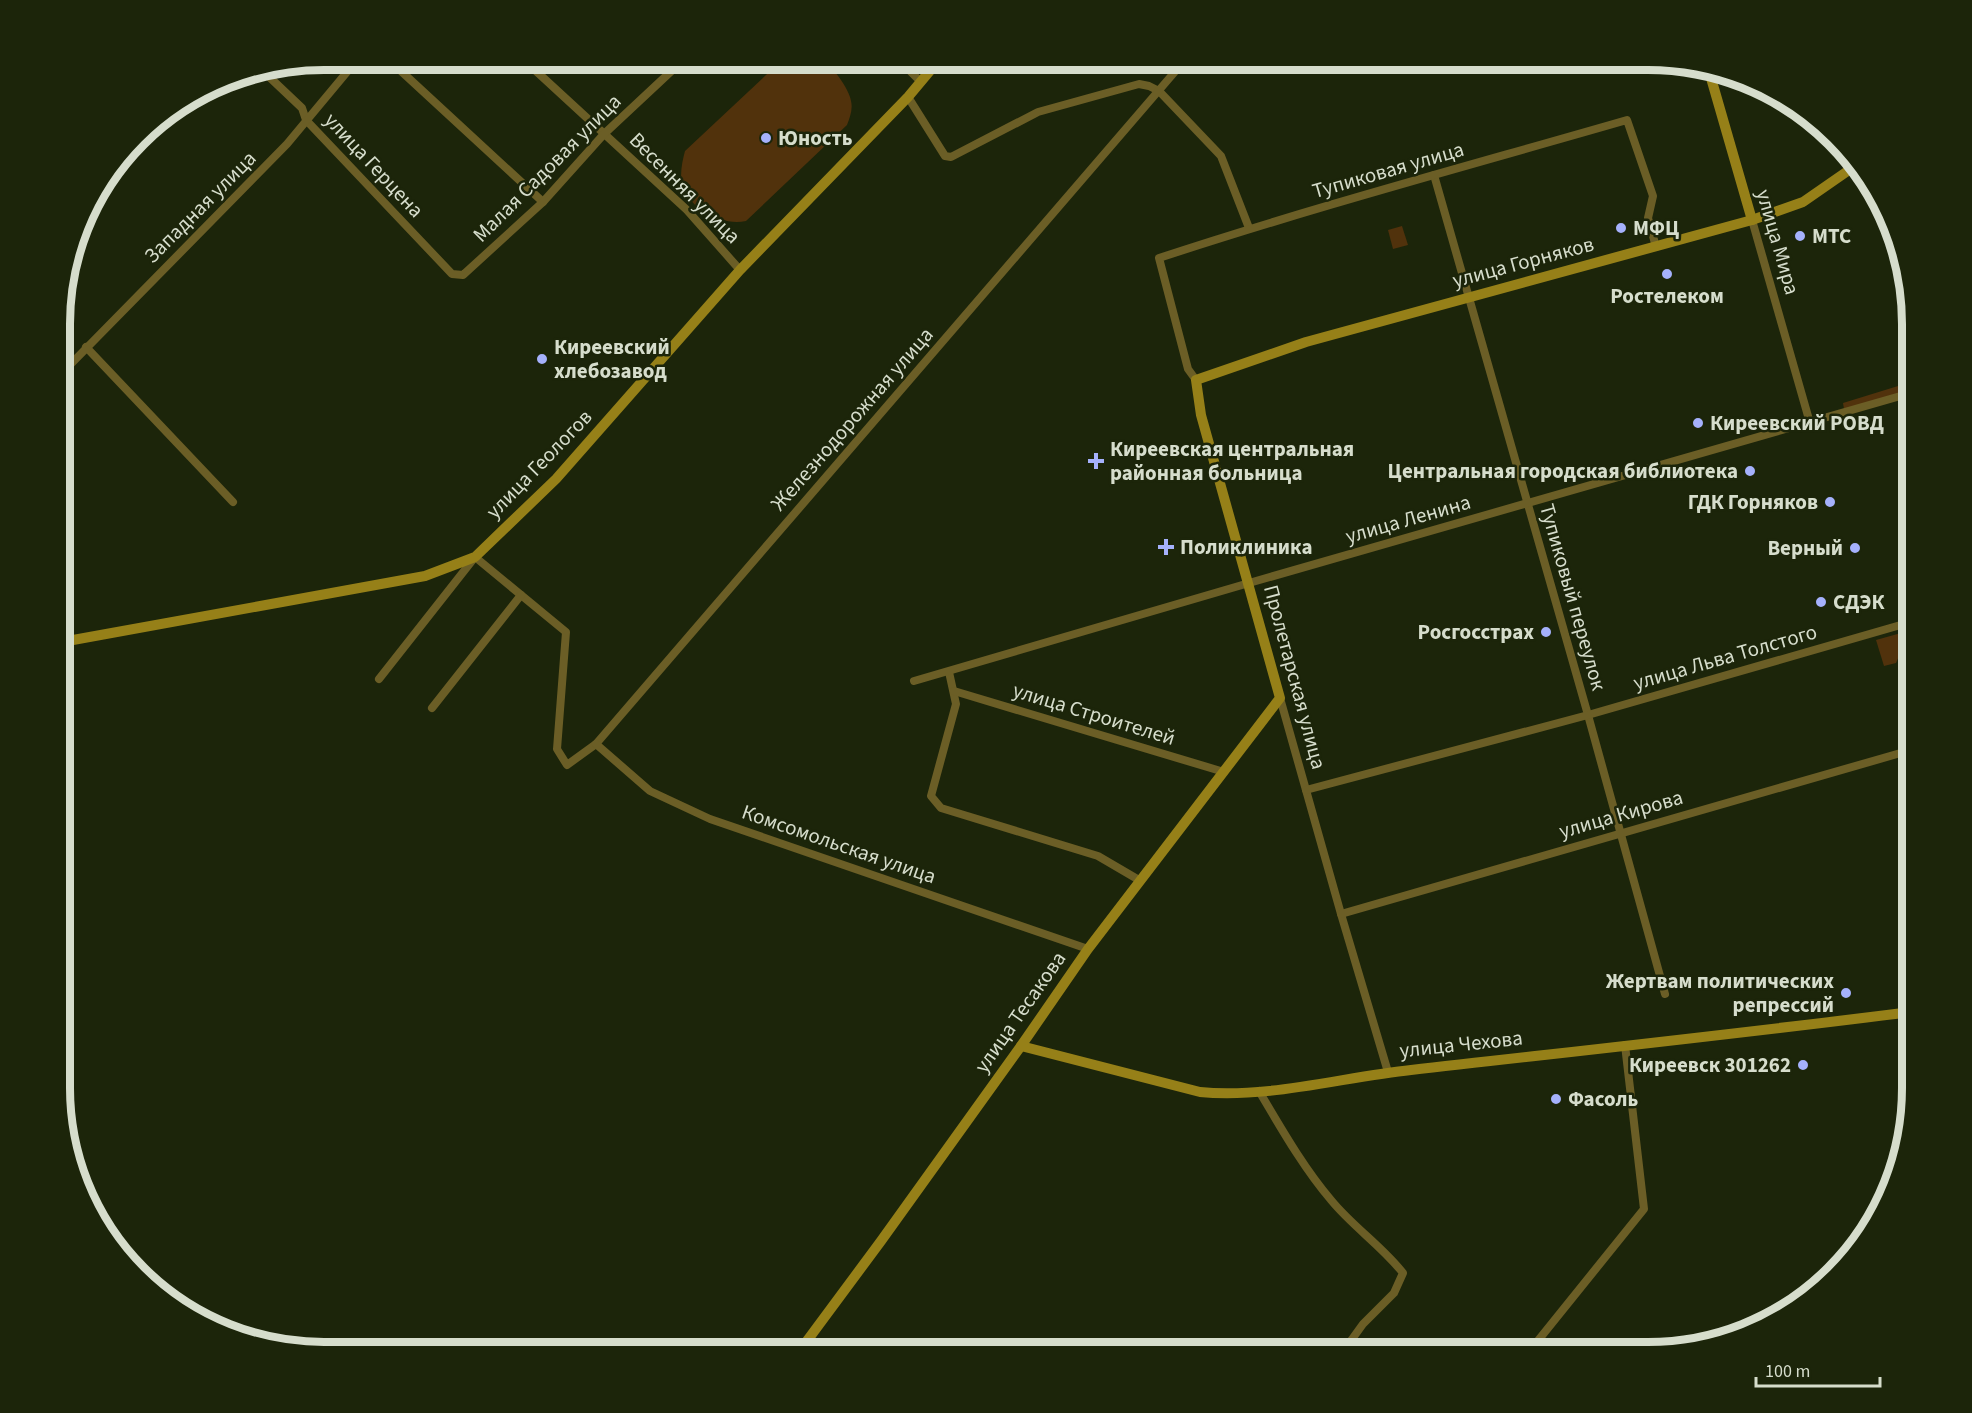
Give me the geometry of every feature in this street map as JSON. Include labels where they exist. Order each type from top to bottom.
[{"type":"main road","name":"улица Геологов","points":[[70,641],[425,576],[475,557],[556,479],[740,270],[908,97],[931,70]]},
{"type":"main road","name":"улица Мира","points":[[1711,79],[1752,220]]},
{"type":"main road","name":"улица Горняков","points":[[1196,380],[1306,342],[1752,220],[1803,202],[1849,170]]},
{"type":"main road","name":"Пролетарская улица","points":[[1196,380],[1201,415],[1280,698]]},
{"type":"main road","name":"улица Тесакова","points":[[806,1342],[882,1241],[1088,949],[1280,698]]},
{"type":"main road","name":"улица Чехова","points":[[1021,1047],[1200,1092],[1223,1094],[1388,1072],[1901,1013]]},
{"type":"street","name":"Западная улица","points":[[70,364],[287,144],[348,70]]},
{"type":"street","points":[[400,70],[543,202]]},
{"type":"street","name":"Весенняя улица","points":[[535,70],[687,210],[740,270]]},
{"type":"street","name":"Малая Садовая улица","points":[[463,275],[543,202],[604,134],[673,70]]},
{"type":"street","points":[[910,70],[921,82]]},
{"type":"street","name":"Железнодорожная улица","points":[[521,595],[566,632],[557,749],[567,765],[596,744],[1177,70]]},
{"type":"street","name":"улица Герцена","points":[[269,77],[302,108],[306,120],[452,274],[463,275]]},
{"type":"street","points":[[908,97],[945,156],[951,157],[1038,112],[1139,84],[1149,86],[1159,91],[1221,156],[1249,228]]},
{"type":"street","name":"Тупиковая улица","points":[[1159,258],[1249,228],[1627,120],[1653,196],[1648,218],[1656,247]]},
{"type":"street","name":"Тупиковый переулок","points":[[1434,175],[1665,994]]},
{"type":"street","name":"улица Мира","points":[[1752,220],[1810,423]]},
{"type":"street","name":"Пролетарская улица","points":[[1159,258],[1188,369],[1196,380]]},
{"type":"street","points":[[86,347],[233,502]]},
{"type":"street","name":"улица Ленина","points":[[914,681],[1901,396]]},
{"type":"street","points":[[379,680],[475,557],[521,595],[432,708]]},
{"type":"street","name":"улица Льва Толстого","points":[[1306,790],[1588,715],[1901,625]]},
{"type":"street","points":[[949,672],[956,704],[931,796],[941,808],[1098,856],[1139,880]]},
{"type":"street","name":"улица Строителей","points":[[954,691],[1224,772]]},
{"type":"street","name":"Пролетарская улица","points":[[1280,698],[1388,1072]]},
{"type":"street","name":"Комсомольская улица","points":[[596,744],[650,791],[711,819],[1088,949]]},
{"type":"street","name":"улица Кирова","points":[[1341,914],[1901,753]]},
{"type":"street","points":[[1537,1342],[1644,1209],[1626,1045]]},
{"type":"street","points":[[1259,1091],[1309,1172],[1352,1223],[1392,1258],[1403,1273],[1394,1293],[1363,1324],[1350,1342]]},
{"type":"shaded area","name":"Юность","points":[[771,70],[832,70],[850,96],[852,104],[847,125],[746,221],[719,219],[694,204],[682,184],[681,174],[685,151]]},
{"type":"shaded area","points":[[1402,226],[1408,245],[1393,249],[1388,230]]},
{"type":"shaded area","points":[[1901,385],[1901,393],[1844,409],[1843,403]]},
{"type":"shaded area","points":[[1901,633],[1901,652],[1896,663],[1884,666],[1876,640]]},
{"type":"place","name":"Юность","points":[[766,138]]},
{"type":"place","name":"МФЦ","points":[[1621,228]]},
{"type":"place","name":"МТС","points":[[1800,236]]},
{"type":"place","name":"Ростелеком","points":[[1667,274]]},
{"type":"place","name":"Киреевский хлебозавод","points":[[542,359]]},
{"type":"place","name":"Киреевский РОВД","points":[[1698,423]]},
{"type":"place","name":"Киреевская центральная районная больница","points":[[1096,461]]},
{"type":"place","name":"Центральная городская библиотека","points":[[1750,471]]},
{"type":"place","name":"ГДК Горняков","points":[[1830,502]]},
{"type":"place","name":"Поликлиника","points":[[1166,547]]},
{"type":"place","name":"Верный","points":[[1855,548]]},
{"type":"place","name":"СДЭК","points":[[1821,602]]},
{"type":"place","name":"Росгосстрах","points":[[1546,632]]},
{"type":"place","name":"Жертвам политических репрессий","points":[[1846,993]]},
{"type":"place","name":"Киреевск 301262","points":[[1803,1065]]},
{"type":"place","name":"Фасоль","points":[[1556,1099]]}]
